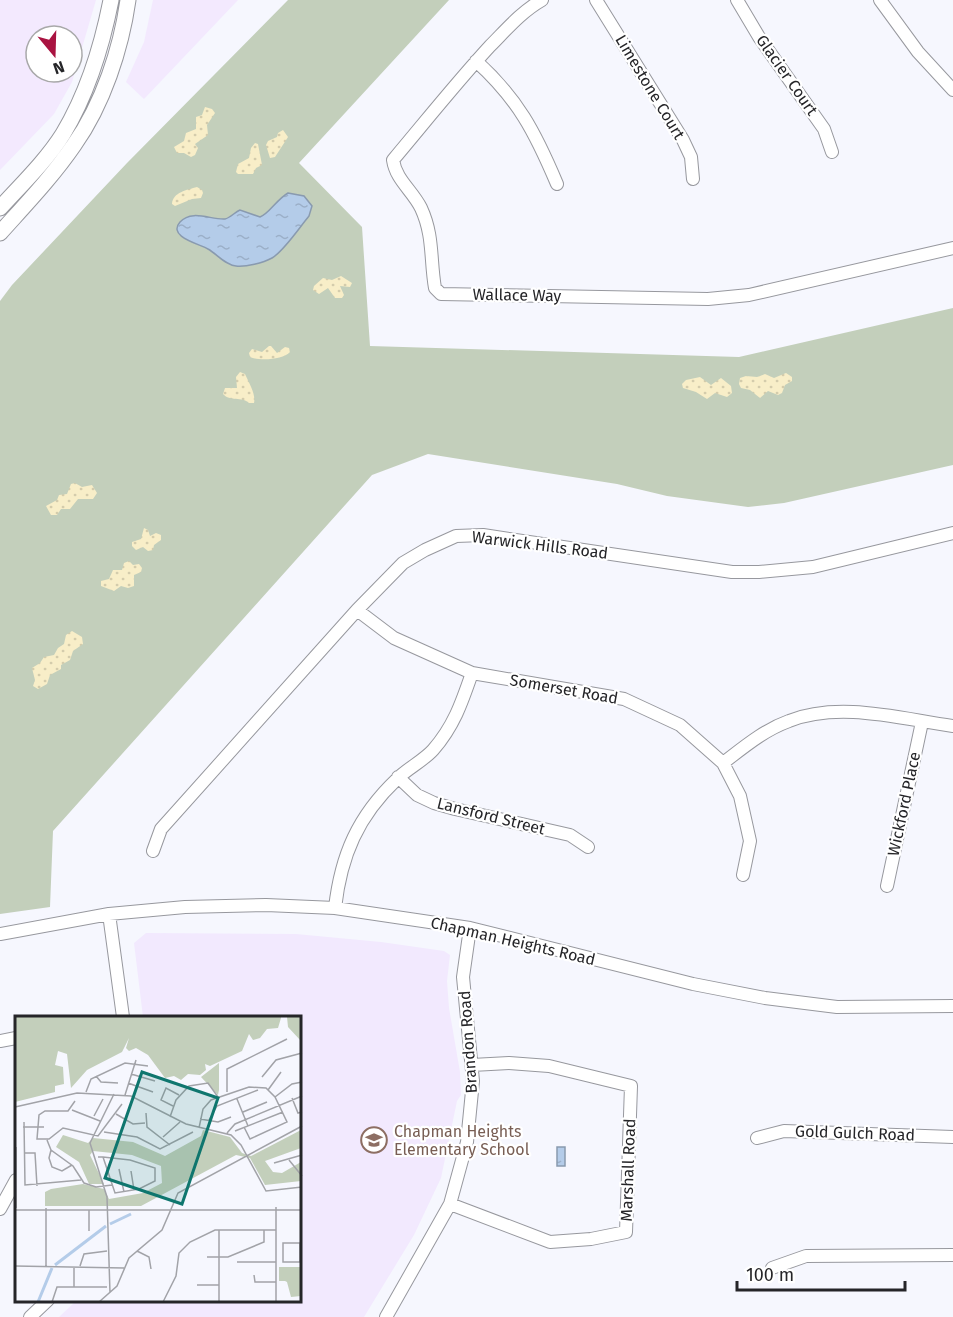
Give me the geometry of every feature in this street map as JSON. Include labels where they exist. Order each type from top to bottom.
[{"type":"main road","points":[[0,208],[37,167],[62,134],[83,93],[93,67],[107,23],[111,0]]},
{"type":"main road","points":[[0,233],[47,181],[75,143],[93,113],[113,61],[128,0]]},
{"type":"street","name":"Wallace Way","points":[[542,0],[509,26],[476,61],[393,160],[395,172],[422,209],[433,247],[435,288],[441,294],[718,298],[749,295],[953,248]]},
{"type":"street","name":"Limestone Court","points":[[596,0],[683,140],[691,157],[693,179]]},
{"type":"street","name":"Glacier Court","points":[[737,0],[759,37],[824,129],[832,152]]},
{"type":"street","points":[[880,0],[918,52],[953,90]]},
{"type":"street","points":[[476,61],[515,102],[538,138],[557,184]]},
{"type":"street","name":"Warwick Hills Road","points":[[153,851],[161,829],[357,610],[403,563],[456,536],[483,535],[732,572],[759,572],[813,567],[953,533]]},
{"type":"street","name":"Somerset Road","points":[[357,610],[394,638],[472,673],[624,699],[680,725],[723,763],[740,796],[750,841],[743,875]]},
{"type":"street","points":[[335,908],[343,861],[350,842],[375,802],[398,777],[432,751],[461,708],[472,673]]},
{"type":"street","points":[[723,763],[761,734],[790,720],[821,714],[850,712],[953,726]]},
{"type":"street","name":"Wickford Place","points":[[887,886],[922,722]]},
{"type":"street","name":"Lansford Street","points":[[398,777],[417,795],[434,803],[570,835],[588,847]]},
{"type":"street","name":"Chapman Heights Road","points":[[0,934],[109,914],[185,907],[335,908],[470,928],[693,984],[765,998],[837,1006],[953,1006]]},
{"type":"street","points":[[109,914],[123,1016]]},
{"type":"street","name":"Brandon Road","points":[[386,1317],[450,1204],[467,1142],[473,1081],[464,976],[470,928]]},
{"type":"street","points":[[0,1041],[15,1038]]},
{"type":"street","name":"Marshall Road","points":[[450,1204],[550,1242],[591,1239],[626,1232],[631,1086],[549,1066],[509,1063],[472,1065]]},
{"type":"street","name":"Gold Gulch Road","points":[[757,1138],[783,1131],[953,1137]]},
{"type":"street","points":[[0,1209],[15,1182]]},
{"type":"street","points":[[772,1268],[806,1256],[953,1255]]},
{"type":"street","points":[[30,1317],[46,1302]]},
{"type":"shaded area","points":[[0,0],[96,0],[84,41],[84,24],[24,24],[24,84],[71,84],[54,114],[0,170]]},
{"type":"shaded area","points":[[153,0],[238,0],[144,99],[126,82],[144,42]]},
{"type":"shaded area","name":"Chapman Heights Elementary School","points":[[146,933],[296,934],[381,942],[444,951],[450,955],[447,981],[449,1008],[460,1072],[461,1095],[457,1101],[441,1178],[414,1235],[364,1317],[59,1317],[75,1302],[302,1302],[302,1016],[143,1016],[134,943]]},
{"type":"green space","points":[[288,0],[449,0],[299,163],[362,227],[370,346],[739,357],[953,308],[953,465],[784,503],[748,507],[667,496],[617,484],[428,454],[372,475],[53,831],[50,907],[0,914],[0,301],[12,285],[127,163]]},
{"type":"sand","points":[[205,107],[212,109],[215,113],[207,125],[208,135],[195,144],[198,148],[195,155],[191,157],[184,153],[177,153],[174,147],[184,141],[186,133],[196,129],[196,117],[202,115]]},
{"type":"sand","points":[[283,130],[288,137],[275,157],[270,158],[266,145]]},
{"type":"sand","points":[[255,143],[258,144],[262,165],[256,168],[253,174],[238,174],[236,172],[238,164],[249,158],[251,148]]},
{"type":"sand","points":[[197,187],[202,190],[201,198],[175,206],[172,204],[178,194]]},
{"type":"sand","points":[[341,276],[352,283],[350,287],[340,286],[344,295],[342,298],[335,298],[328,288],[319,294],[313,290],[323,278],[332,280]]},
{"type":"sand","points":[[269,346],[277,353],[285,347],[289,348],[290,352],[282,357],[271,359],[250,357],[249,353],[252,349],[262,352]]},
{"type":"sand","points":[[240,372],[245,374],[250,385],[254,403],[229,398],[223,394],[225,388],[237,388],[236,377]]},
{"type":"sand","points":[[786,373],[792,377],[792,381],[785,385],[782,393],[778,395],[768,391],[760,398],[750,390],[741,388],[739,384],[740,378],[746,376],[757,377],[765,374],[774,378]]},
{"type":"sand","points":[[700,377],[711,385],[721,378],[731,386],[732,393],[727,397],[715,393],[707,399],[683,388],[682,384],[686,380]]},
{"type":"sand","points":[[75,483],[82,487],[92,485],[97,493],[93,499],[78,499],[70,509],[61,509],[57,515],[51,515],[46,506],[57,500],[59,495],[67,494],[71,484]]},
{"type":"sand","points":[[144,528],[148,530],[150,536],[156,533],[161,535],[161,540],[154,545],[153,550],[148,551],[143,547],[136,550],[132,546],[132,542],[141,539]]},
{"type":"sand","points":[[129,561],[133,565],[139,564],[142,568],[141,572],[134,575],[134,586],[128,588],[121,586],[114,591],[101,586],[101,581],[109,579],[113,570],[122,570],[124,563]]},
{"type":"sand","points":[[72,631],[82,637],[83,644],[73,651],[70,660],[61,665],[61,669],[50,675],[47,684],[38,689],[33,686],[35,680],[32,668],[44,657],[54,655],[64,644],[66,635]]},
{"type":"water","points":[[288,193],[304,196],[312,206],[309,216],[281,250],[264,262],[245,266],[232,265],[208,249],[181,236],[178,232],[177,227],[180,222],[190,216],[225,219],[240,210],[260,217]]},
{"type":"water","points":[[557,1147],[565,1147],[565,1166],[557,1166]]},
{"type":"place","name":"Chapman Heights Elementary School","points":[[374,1140]]}]
